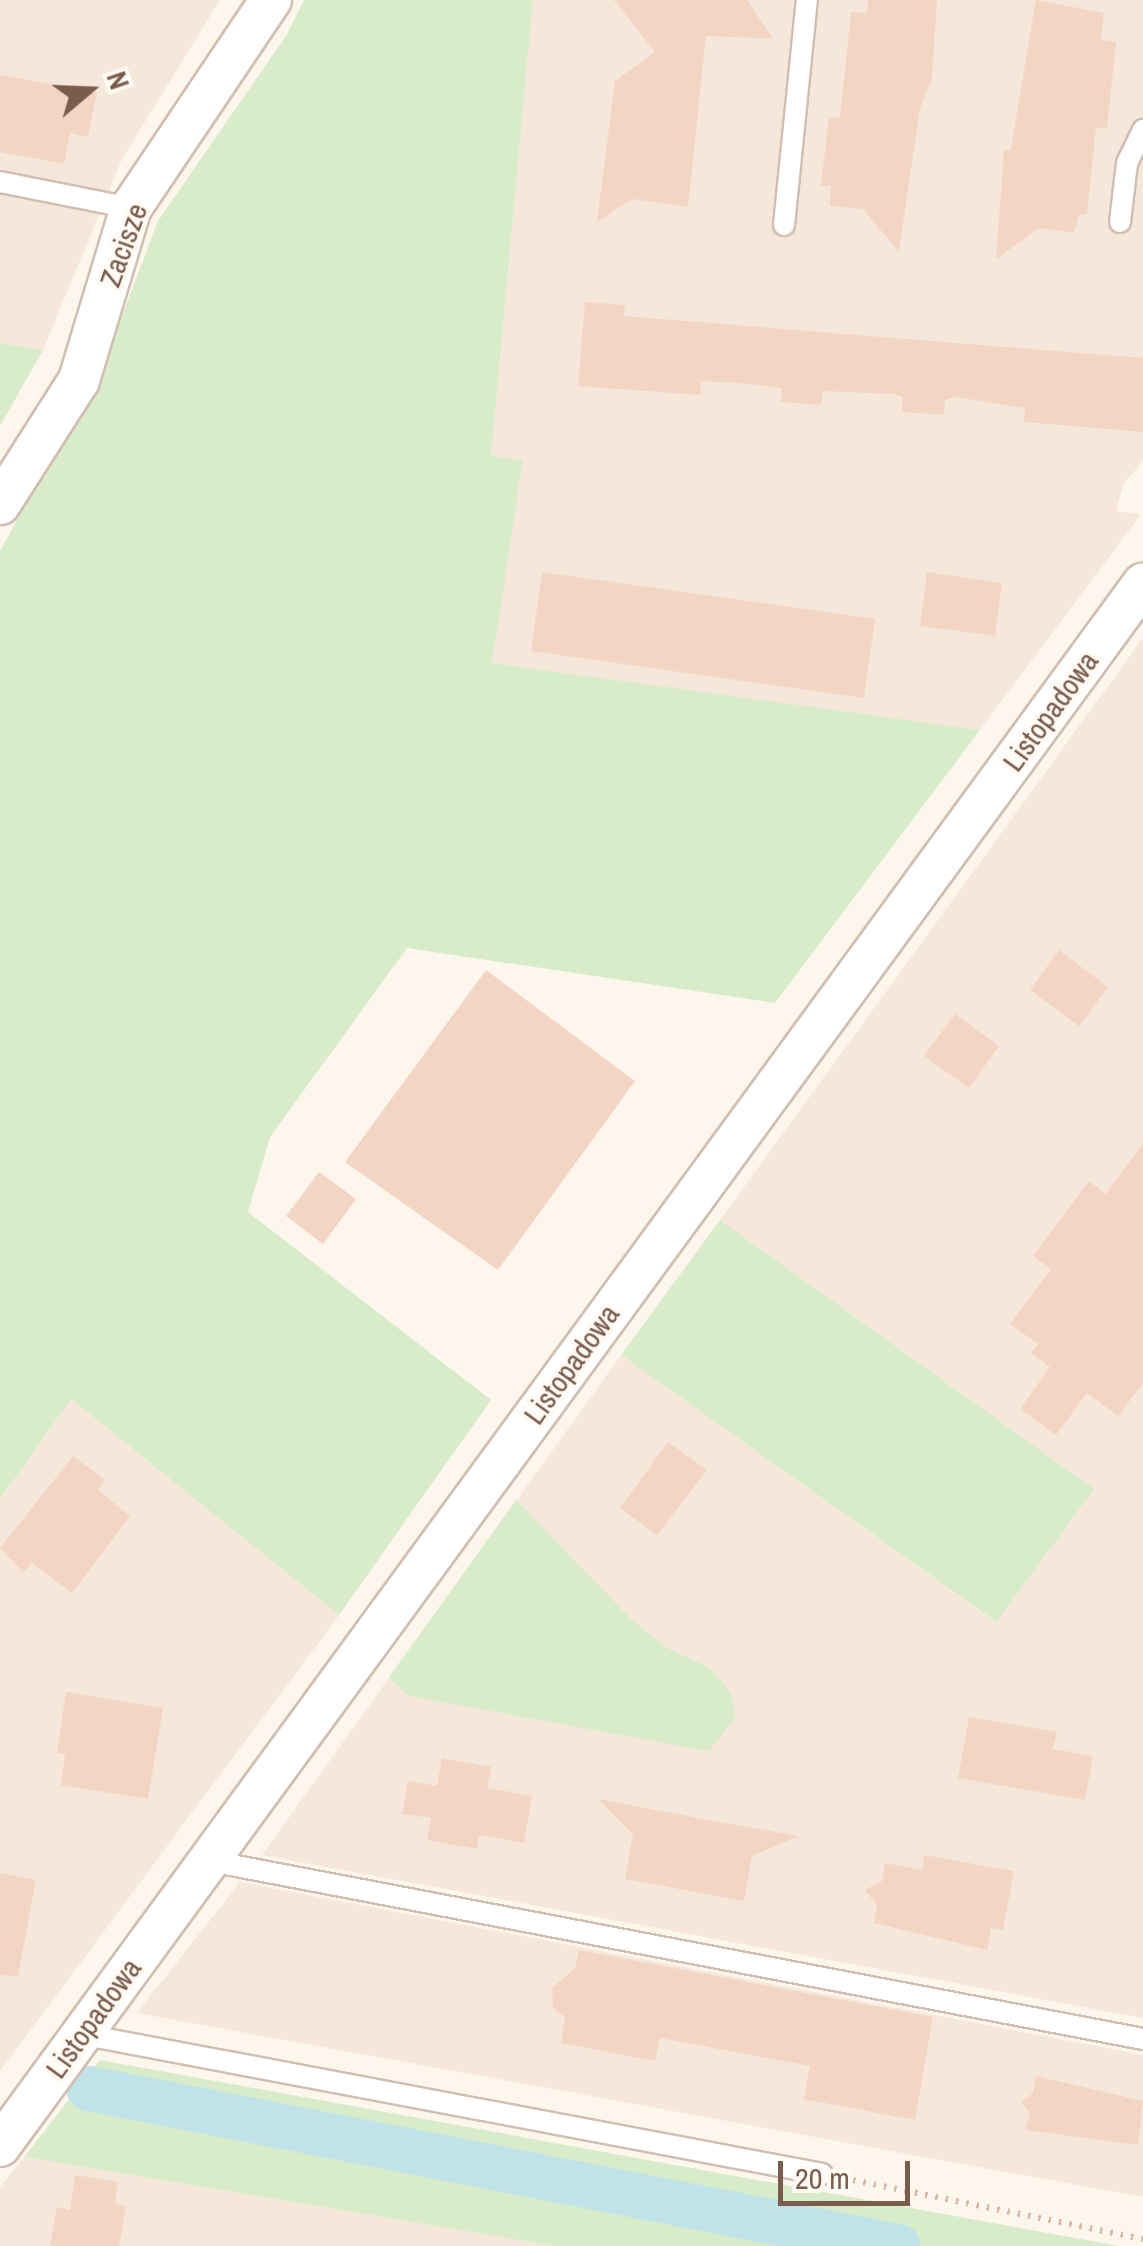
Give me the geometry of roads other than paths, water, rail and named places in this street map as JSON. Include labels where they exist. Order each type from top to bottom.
[{"type":"street","name":"Zacisze","points":[[0,504],[79,380],[130,208],[272,0]]},
{"type":"street","name":"Listopadowa","points":[[0,2146],[1143,584]]},
{"type":"lane","points":[[784,225],[806,0]]},
{"type":"lane","points":[[1120,222],[1127,163],[1143,130]]},
{"type":"lane","points":[[0,182],[130,208]]},
{"type":"lane","points":[[210,1861],[1143,2039]]},
{"type":"lane","points":[[80,2034],[822,2174]]},
{"type":"waterway","points":[[88,2088],[898,2246]]}]
